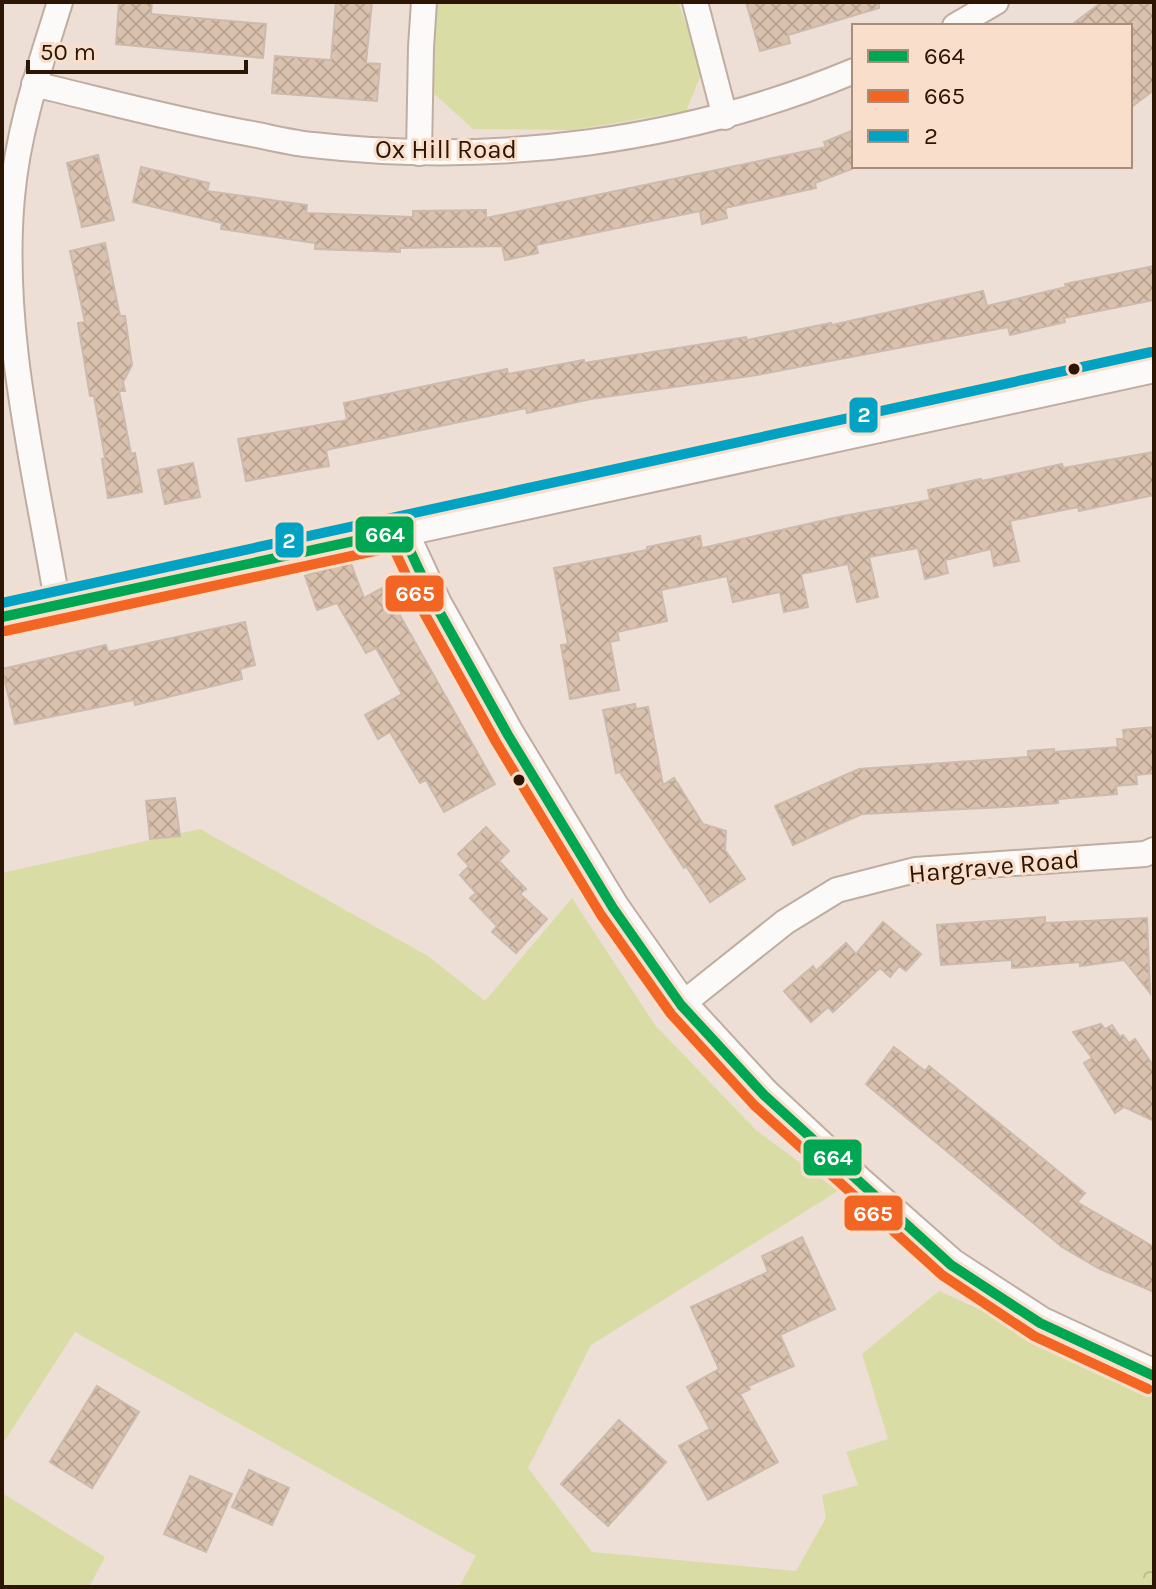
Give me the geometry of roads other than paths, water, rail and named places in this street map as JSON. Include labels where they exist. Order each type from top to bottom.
[{"type":"street","points":[[60,2],[34,84],[7,196],[11,322],[60,604]]},
{"type":"street","points":[[419,153],[424,2]]},
{"type":"street","points":[[695,2],[725,117]]},
{"type":"street","points":[[958,24],[996,2]]},
{"type":"street","name":"Ox Hill Road","points":[[34,84],[200,124],[311,145],[419,153],[494,153],[568,146],[725,117],[804,92],[852,72]]},
{"type":"street","points":[[2,617],[1154,366]]},
{"type":"street","points":[[401,531],[435,604],[515,747],[613,908],[681,1005],[764,1095],[951,1265],[1040,1323],[1154,1376]]},
{"type":"street","name":"Hargrave Road","points":[[681,1005],[785,922],[837,890],[915,870],[1145,854],[1154,850]]}]
